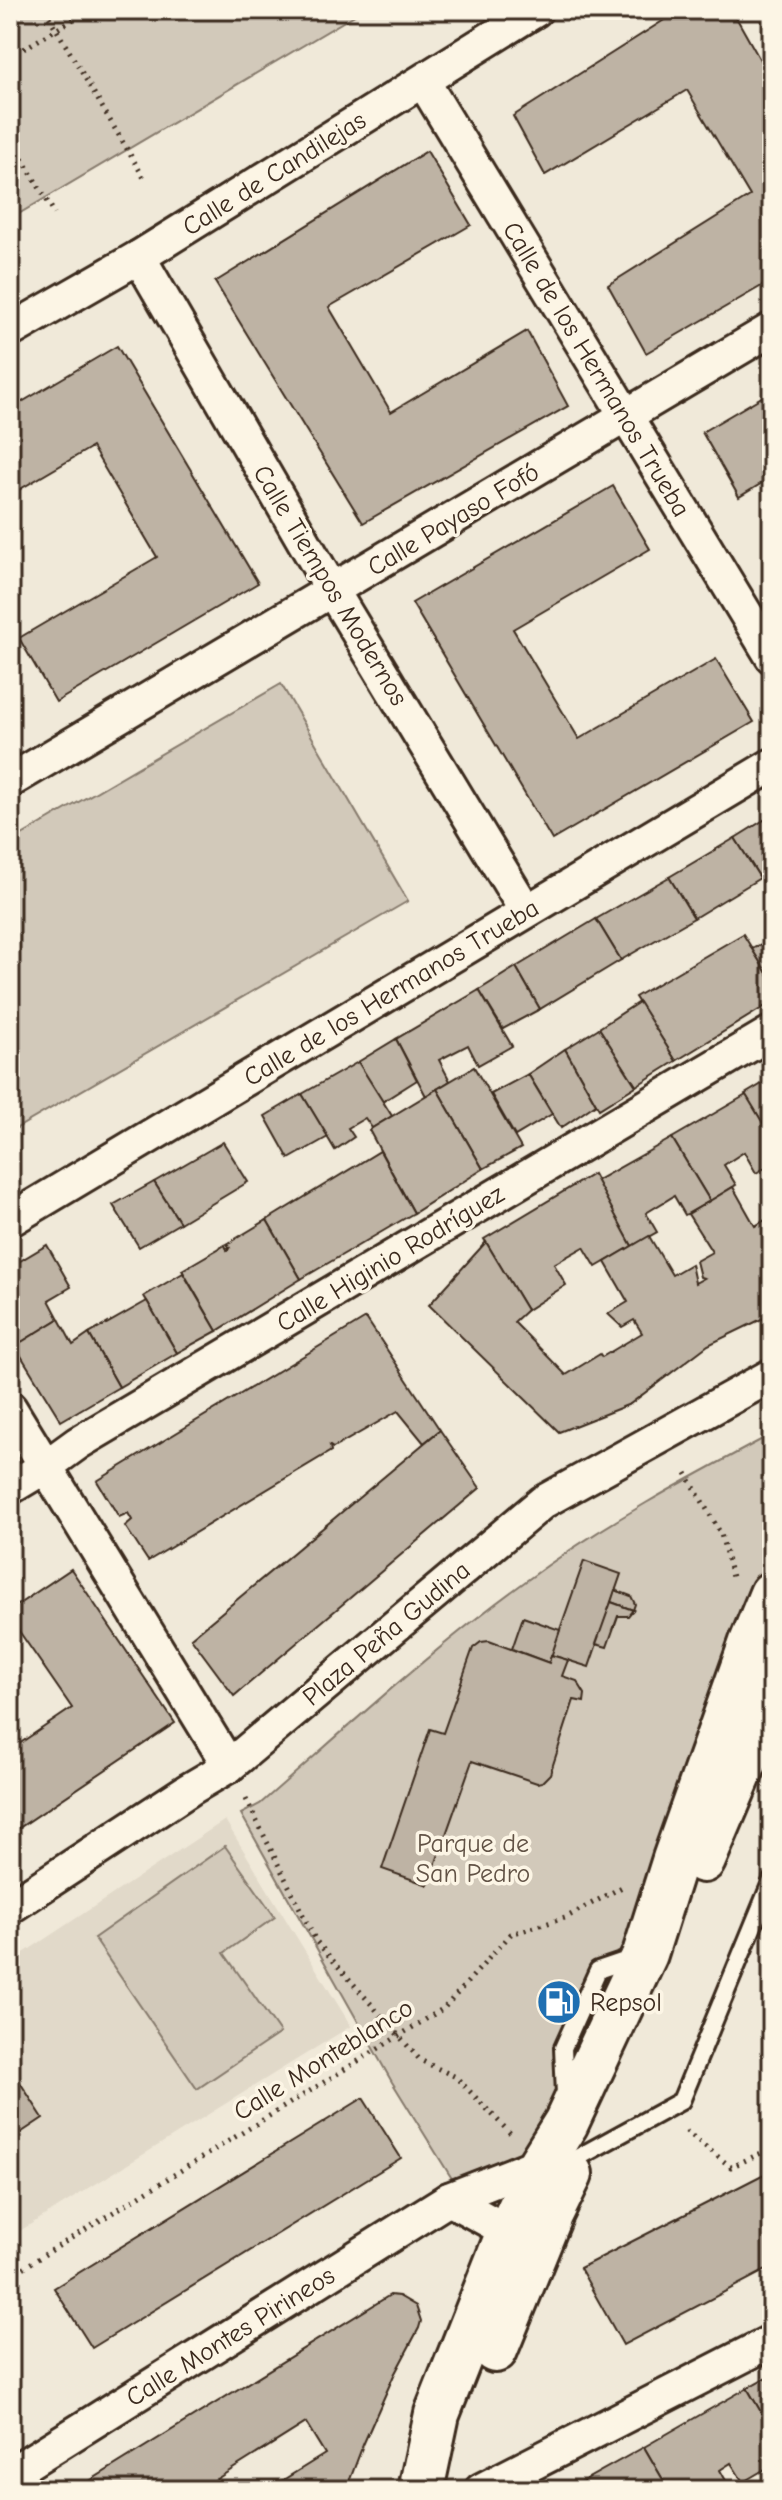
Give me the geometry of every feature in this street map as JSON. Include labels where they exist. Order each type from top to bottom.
[{"type":"street","name":"Calle de Candilejas","points":[[10,331],[139,257],[536,10]]},
{"type":"street","name":"Calle de los Hermanos Trueba","points":[[423,81],[772,657]]},
{"type":"street","name":"Calle Tiempos Modernos","points":[[139,257],[332,590],[526,911]]},
{"type":"street","name":"Calle Payaso Fofó","points":[[10,781],[772,329]]},
{"type":"street","name":"Calle de los Hermanos Trueba","points":[[10,1220],[772,765]]},
{"type":"street","name":"Calle Higinio Rodríguez","points":[[10,1488],[92,1434],[772,1032]]},
{"type":"street","name":"Plaza Peña Gudina","points":[[10,1907],[229,1766],[543,1502],[772,1375]]},
{"type":"street","name":"Plaza Peña Gudina","points":[[543,1502],[772,1401]]},
{"type":"street","points":[[10,1408],[229,1766]]},
{"type":"street","points":[[431,2490],[464,2425],[551,2213],[561,2148],[645,1954],[675,1859],[769,1602]]},
{"type":"street","points":[[421,2490],[437,2414],[509,2232],[561,2148],[772,1697]]},
{"type":"street","name":"Calle Montes Pirineos","points":[[10,2474],[449,2199],[561,2148]]},
{"type":"street","points":[[449,2199],[509,2232]]},
{"type":"street","points":[[509,2232],[551,2213]]},
{"type":"street","points":[[481,2490],[772,2341]]},
{"type":"lane","points":[[561,2148],[681,2101],[772,1880]]},
{"type":"path","points":[[45,10],[144,178]]},
{"type":"path","points":[[10,57],[89,10]]},
{"type":"path","points":[[10,138],[55,214]]},
{"type":"path","points":[[686,1473],[721,1534],[736,1595],[769,1602]]},
{"type":"path","points":[[229,1766],[316,1941],[420,2060],[456,2077],[561,2148]]},
{"type":"path","name":"Calle Monteblanco","points":[[10,2276],[444,2008],[511,1934],[565,1918],[632,1882]]},
{"type":"path","points":[[662,2111],[731,2167],[772,2148]]},
{"type":"shaded area","points":[[225,1820],[351,2026],[10,2237],[10,1962]]},
{"type":"green space","points":[[10,10],[363,10],[10,219]]},
{"type":"green space","points":[[281,684],[408,901],[10,1132],[10,842]]},
{"type":"green space","name":"Parque de San Pedro","points":[[772,1434],[772,1581],[540,2158],[459,2190],[392,2082],[241,1814],[260,1804],[423,1661],[555,1560],[677,1485]]},
{"type":"green space","points":[[225,1846],[275,1917],[224,1953],[280,2033],[197,2089],[94,1938]]},
{"type":"building","points":[[680,10],[732,10],[772,81],[772,280],[646,353],[608,285],[750,196],[687,90],[545,175],[513,116]]},
{"type":"building","points":[[427,151],[471,225],[329,307],[391,412],[527,331],[568,406],[363,523],[215,282]]},
{"type":"building","points":[[117,346],[258,583],[56,702],[19,638],[157,557],[92,447],[10,495],[10,409]]},
{"type":"building","points":[[772,391],[772,477],[739,497],[702,432]]},
{"type":"building","points":[[613,486],[650,549],[513,629],[579,739],[716,659],[754,722],[552,840],[412,603]]},
{"type":"building","points":[[772,815],[772,871],[760,878],[735,838]]},
{"type":"building","points":[[735,838],[760,878],[694,918],[669,877]]},
{"type":"building","points":[[669,877],[694,918],[621,960],[596,919]]},
{"type":"building","points":[[596,919],[621,960],[540,1009],[516,967]]},
{"type":"building","points":[[743,934],[772,981],[772,1002],[676,1061],[635,997]]},
{"type":"building","points":[[772,938],[772,981],[752,949]]},
{"type":"building","points":[[516,967],[540,1009],[503,1029],[479,990]]},
{"type":"building","points":[[479,990],[512,1046],[478,1065],[468,1045],[439,1060],[450,1081],[426,1096],[396,1039]]},
{"type":"building","points":[[639,1002],[676,1061],[636,1086],[599,1028]]},
{"type":"building","points":[[599,1028],[636,1086],[599,1109],[565,1049]]},
{"type":"building","points":[[396,1039],[417,1080],[382,1102],[358,1062]]},
{"type":"building","points":[[565,1049],[596,1104],[561,1128],[528,1074]]},
{"type":"building","points":[[358,1062],[392,1116],[372,1128],[365,1118],[348,1128],[354,1137],[335,1150],[302,1094]]},
{"type":"building","points":[[474,1067],[521,1148],[483,1169],[437,1089]]},
{"type":"building","points":[[528,1074],[552,1114],[515,1136],[491,1094]]},
{"type":"building","points":[[772,1078],[772,1138],[745,1094]]},
{"type":"building","points":[[437,1089],[483,1169],[414,1213],[369,1130]]},
{"type":"building","points":[[302,1094],[328,1137],[289,1159],[265,1116]]},
{"type":"building","points":[[746,1095],[772,1138],[772,1164],[756,1173],[744,1152],[724,1165],[736,1185],[710,1201],[672,1138]]},
{"type":"building","points":[[672,1138],[710,1201],[685,1215],[674,1196],[646,1213],[657,1232],[632,1246],[596,1181]]},
{"type":"building","points":[[223,1142],[248,1182],[180,1223],[154,1182]]},
{"type":"building","points":[[380,1151],[414,1213],[301,1279],[267,1220]]},
{"type":"building","points":[[593,1174],[632,1246],[596,1267],[584,1247],[554,1264],[566,1285],[527,1310],[484,1239]]},
{"type":"building","points":[[154,1182],[180,1223],[139,1247],[113,1205]]},
{"type":"building","points":[[733,1187],[755,1226],[770,1217],[772,1220],[772,1314],[708,1345],[630,1404],[559,1432],[429,1305],[486,1242],[527,1310],[514,1322],[566,1375],[642,1333],[634,1320],[622,1327],[608,1314],[628,1302],[605,1262],[649,1236],[672,1275],[691,1264],[695,1283],[704,1278],[700,1277],[696,1261],[712,1252],[688,1214]]},
{"type":"building","points":[[267,1220],[301,1279],[217,1331],[182,1270],[225,1245],[227,1250],[230,1248],[227,1244]]},
{"type":"building","points":[[47,1245],[71,1287],[49,1300],[59,1319],[15,1346],[10,1337],[10,1267]]},
{"type":"building","points":[[183,1273],[217,1331],[177,1353],[144,1296]]},
{"type":"building","points":[[147,1301],[177,1353],[119,1387],[89,1334]]},
{"type":"building","points":[[366,1318],[440,1430],[424,1443],[398,1411],[333,1448],[330,1446],[331,1451],[148,1561],[125,1526],[132,1520],[128,1513],[119,1517],[97,1481]]},
{"type":"building","points":[[59,1319],[73,1345],[89,1334],[119,1387],[61,1421],[15,1346]]},
{"type":"building","points":[[440,1430],[480,1488],[234,1696],[191,1638]]},
{"type":"building","points":[[584,1561],[621,1574],[589,1667],[551,1655]]},
{"type":"building","points":[[71,1569],[175,1723],[10,1834],[10,1750],[72,1708],[10,1618],[10,1610]]},
{"type":"building","points":[[615,1590],[631,1596],[635,1604],[633,1610],[611,1602]]},
{"type":"building","points":[[611,1602],[633,1610],[628,1616],[618,1616],[607,1647],[596,1644]]},
{"type":"building","points":[[523,1617],[560,1630],[549,1663],[512,1649]]},
{"type":"building","points":[[489,1641],[549,1663],[551,1655],[568,1660],[562,1676],[577,1681],[585,1694],[584,1702],[574,1700],[550,1774],[542,1782],[472,1761],[428,1885],[382,1869],[430,1729],[443,1733],[473,1648]]},
{"type":"building","points":[[10,2067],[43,2118],[10,2140]]},
{"type":"building","points":[[363,2098],[401,2158],[92,2348],[54,2288]]},
{"type":"building","points":[[772,2170],[772,2267],[623,2345],[580,2268]]},
{"type":"building","points":[[390,2295],[399,2296],[416,2306],[421,2321],[394,2375],[346,2490],[267,2490],[325,2454],[306,2423],[199,2490],[75,2490]]},
{"type":"building","points":[[772,2374],[772,2431],[747,2388]]},
{"type":"building","points":[[747,2388],[772,2431],[772,2444],[766,2447],[772,2465],[743,2482],[731,2463],[720,2470],[729,2486],[722,2490],[669,2490],[644,2447]]},
{"type":"building","points":[[644,2447],[669,2490],[567,2490]]},
{"type":"place","name":"Repsol","points":[[559,2002]]}]
